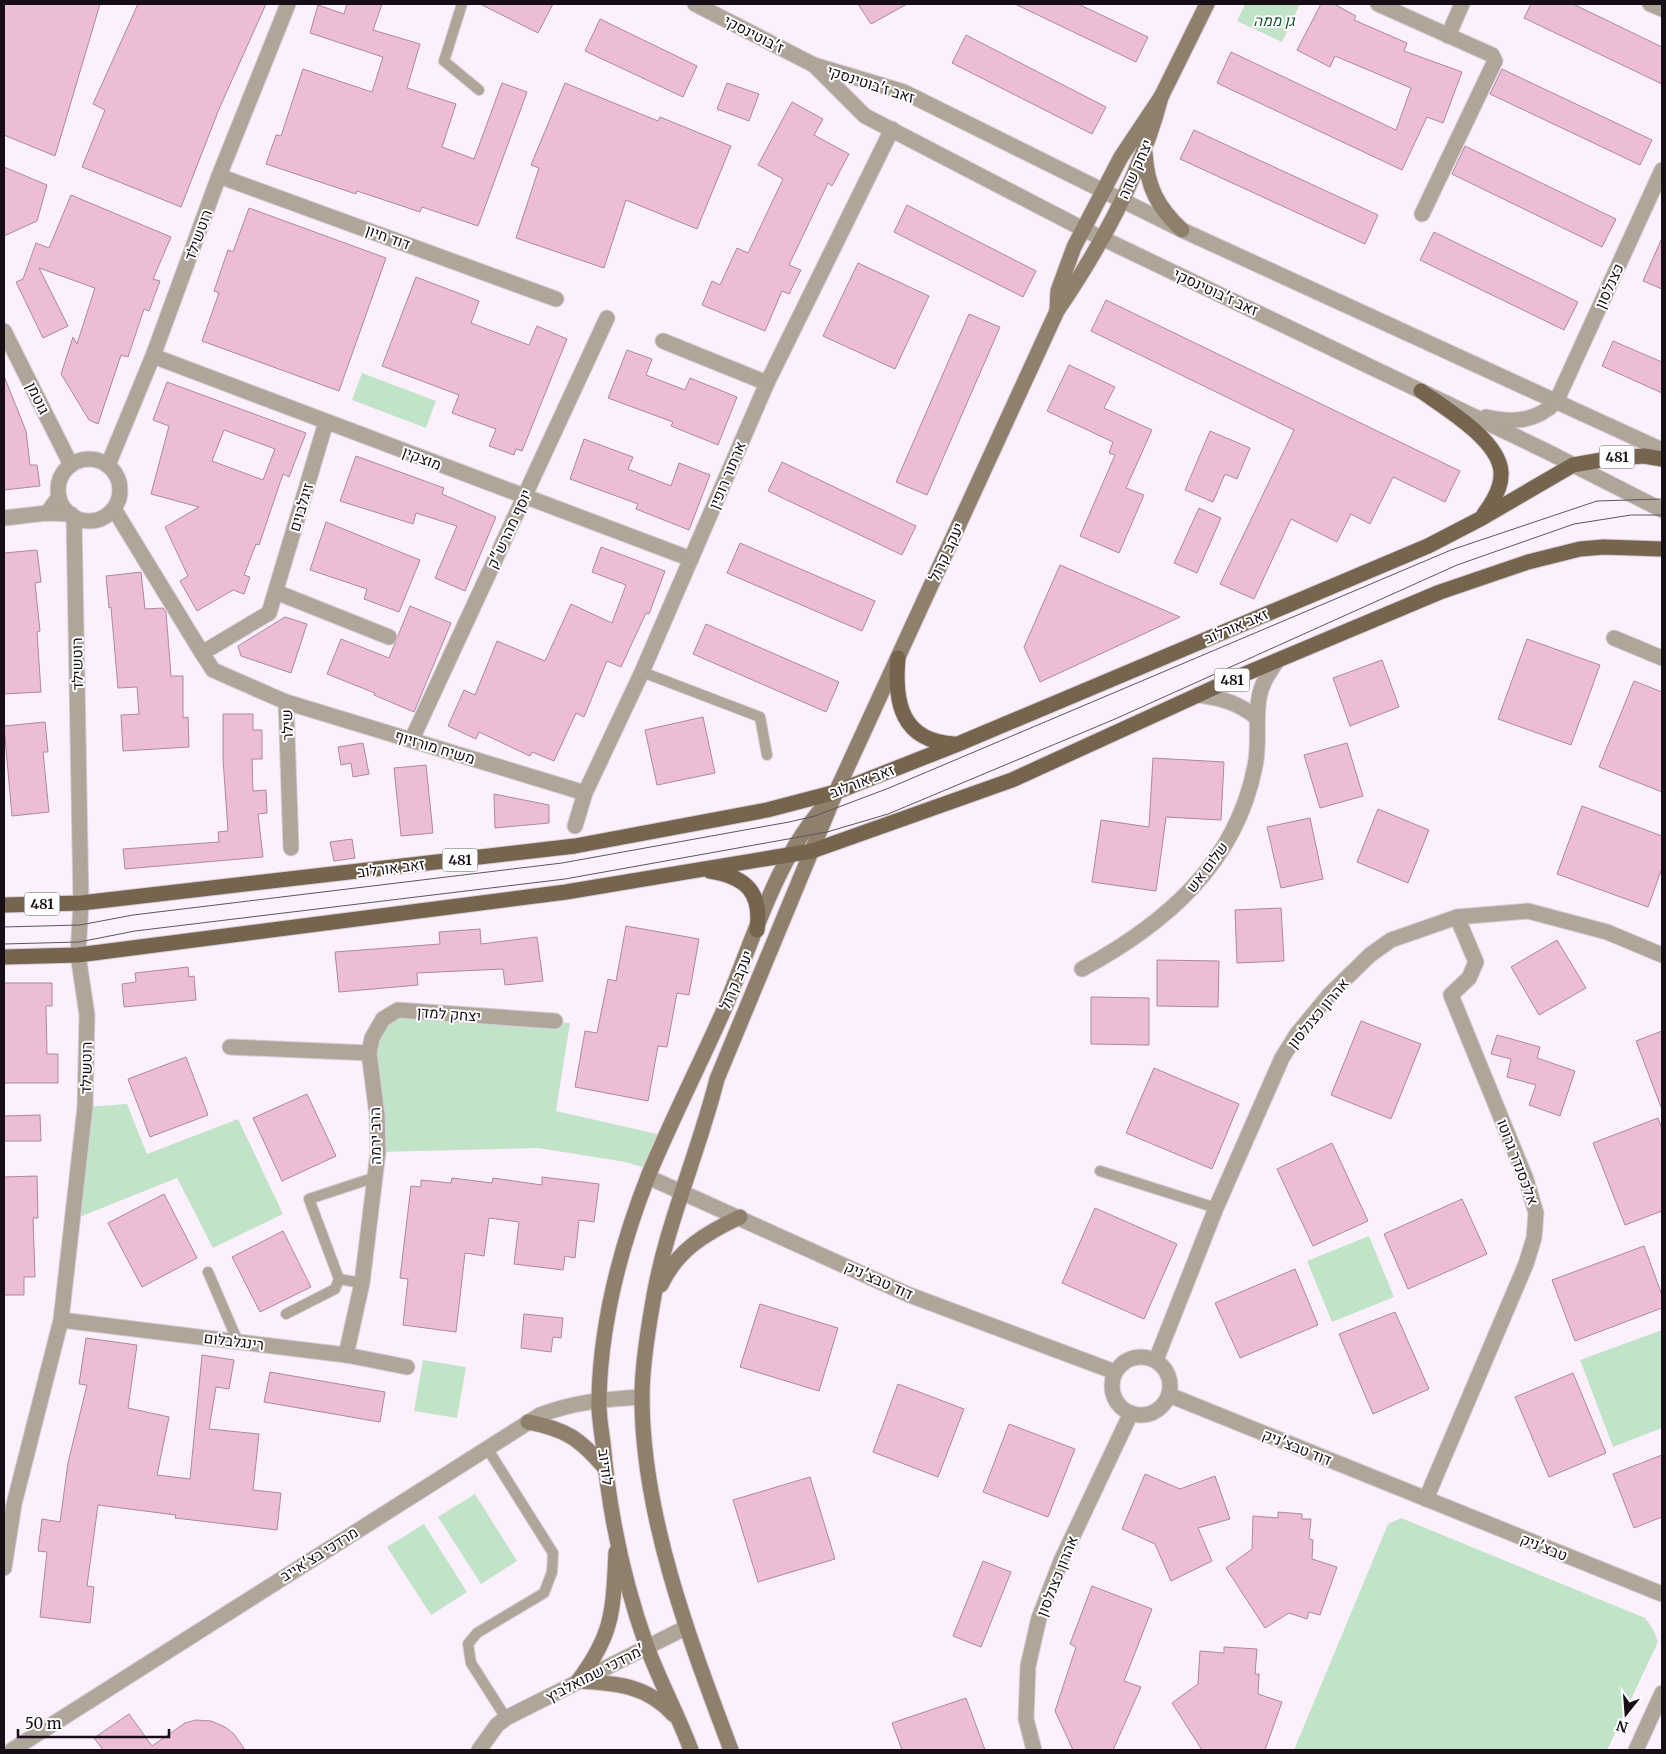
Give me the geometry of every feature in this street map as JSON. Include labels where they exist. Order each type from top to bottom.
[{"type":"main road","name":"יצחק שדה","points":[[1102,239],[1145,150],[1161,97],[1206,4]]},
{"type":"main road","name":"יצחק שדה","points":[[1103,191],[1133,136],[1161,97]]},
{"type":"main road","points":[[1145,150],[1146,173],[1156,201],[1167,216],[1182,230]]},
{"type":"main road","name":"יעקב קרול","points":[[1057,311],[1058,291],[1064,270],[1103,191]]},
{"type":"main road","name":"יעקב קרול","points":[[684,1191],[705,1126],[717,1079],[836,792],[1057,311],[1086,268],[1102,239]]},
{"type":"main road","points":[[1421,391],[1476,432],[1498,461],[1500,483],[1493,502],[1482,518]]},
{"type":"main road","name":"זאב אורלוב","points":[[4,904],[81,903],[575,846],[768,810],[836,792],[958,744],[1428,546],[1482,518],[1573,465],[1613,458],[1644,456],[1662,459]]},
{"type":"main road","name":"481","points":[[4,957],[78,955],[566,892],[812,851],[1012,780],[1198,695],[1440,592],[1528,562],[1580,549],[1612,547],[1662,548]]},
{"type":"main road","points":[[898,658],[896,691],[901,712],[918,734],[937,742],[958,744]]},
{"type":"main road","name":"יעקב קרול","points":[[648,1177],[723,1012],[788,856],[815,816],[836,792]]},
{"type":"main road","points":[[689,871],[726,874],[746,884],[753,892],[758,908],[757,930]]},
{"type":"main road","name":"לודיוב","points":[[648,1177],[619,1263],[607,1312],[599,1399],[605,1468],[617,1541],[647,1647],[691,1750]]},
{"type":"main road","points":[[684,1191],[661,1260],[652,1307],[642,1397],[648,1471],[664,1547],[685,1628],[731,1750]]},
{"type":"main road","points":[[652,1307],[666,1274],[684,1251],[703,1235],[740,1217]]},
{"type":"main road","points":[[528,1422],[554,1427],[574,1438],[590,1451],[605,1468]]},
{"type":"main road","points":[[578,1681],[589,1666],[610,1627],[614,1602],[617,1541]]},
{"type":"main road","points":[[578,1681],[612,1682],[631,1686],[650,1694],[665,1705],[680,1722]]},
{"type":"street","name":"רוטשילד","points":[[108,466],[153,356],[219,176],[288,4]]},
{"type":"street","name":"ז'בוטינסקי","points":[[695,4],[814,65]]},
{"type":"street","points":[[1378,4],[1492,55],[1495,61],[1422,214]]},
{"type":"street","points":[[1448,36],[1462,4]]},
{"type":"street","points":[[1650,4],[1662,10]]},
{"type":"street","name":"זאב ז'בוטינסקי","points":[[814,65],[865,116],[1102,239],[1449,404],[1662,510]]},
{"type":"street","name":"זאב ז'בוטינסקי","points":[[814,65],[904,92],[1182,230],[1662,450]]},
{"type":"street","name":"ארתור רופין","points":[[575,826],[585,793],[642,672],[767,382],[892,129]]},
{"type":"street","name":"כצנלסון","points":[[1556,402],[1662,170]]},
{"type":"street","name":"דוד חיון","points":[[219,176],[556,299]]},
{"type":"street","name":"יוסף מהרש\"ק","points":[[412,739],[607,318]]},
{"type":"street","name":"גוטמן","points":[[4,331],[9,353],[71,465]]},
{"type":"street","points":[[664,341],[767,382]]},
{"type":"street","name":"מוצקין","points":[[153,356],[691,559]]},
{"type":"street","points":[[1449,404],[1482,416],[1510,420],[1537,416],[1547,411],[1556,402]]},
{"type":"street","name":"זיגלבוים","points":[[202,653],[269,613],[326,422]]},
{"type":"street","points":[[4,518],[47,513],[72,516],[90,521],[98,520],[114,508],[118,500],[119,481],[108,466],[89,459],[79,461],[71,465],[60,479],[59,497],[62,505],[72,516]]},
{"type":"street","points":[[47,513],[59,497]]},
{"type":"street","points":[[114,508],[202,653]]},
{"type":"street","name":"רוטשילד","points":[[4,1568],[9,1504],[61,1320],[85,1106],[87,1015],[78,955],[81,903],[75,561],[72,516]]},
{"type":"street","name":"רוטשילד","points":[[75,561],[83,538],[98,520]]},
{"type":"street","points":[[276,592],[390,637]]},
{"type":"street","points":[[1614,638],[1662,658]]},
{"type":"street","name":"שילר","points":[[202,653],[213,670],[286,702],[291,848]]},
{"type":"street","name":"שלום אש","points":[[1082,969],[1122,948],[1156,923],[1190,892],[1219,854],[1242,816],[1253,775],[1259,735],[1257,718],[1259,697],[1265,680],[1276,661]]},
{"type":"street","points":[[1198,695],[1234,702],[1257,718]]},
{"type":"street","name":"משיח מורזיוף","points":[[286,702],[585,793]]},
{"type":"street","name":"אהרון כצנלסון","points":[[1156,1360],[1216,1208],[1268,1087],[1296,1034],[1330,994],[1370,955],[1391,940],[1457,917],[1528,912],[1607,932],[1662,956]]},
{"type":"street","name":"אלכסנדר גרוטו","points":[[1426,1499],[1526,1264],[1534,1238],[1536,1213],[1526,1179],[1451,995],[1468,978],[1476,962],[1457,917]]},
{"type":"street","name":"יצחק למדן","points":[[369,1053],[372,1038],[383,1019],[398,1010],[555,1021]]},
{"type":"street","points":[[230,1047],[369,1053]]},
{"type":"street","name":"הרב ירמה","points":[[346,1355],[362,1283],[378,1152],[377,1115],[369,1053]]},
{"type":"street","name":"דוד טבצ'ניק","points":[[648,1177],[684,1191],[907,1294],[1115,1372]]},
{"type":"street","name":"רינגלבלום","points":[[61,1320],[346,1355],[407,1367]]},
{"type":"street","points":[[1139,1356],[1156,1360],[1164,1367],[1169,1376],[1169,1395],[1163,1406],[1154,1412],[1144,1415],[1131,1413],[1117,1403],[1112,1390],[1115,1372],[1120,1364],[1139,1356]]},
{"type":"street","name":"דוד טבצ'ניק","points":[[1169,1395],[1426,1499]]},
{"type":"street","name":"מרדכי בצ'אייב","points":[[12,1750],[540,1415],[564,1405],[599,1399],[642,1397]]},
{"type":"street","name":"אהרון כצנלסון","points":[[1034,1750],[1026,1719],[1028,1666],[1039,1618],[1061,1562],[1131,1413]]},
{"type":"street","name":"טבצ'ניק","points":[[1426,1499],[1662,1594]]},
{"type":"street","name":"מרדכי שמואלביץ'","points":[[479,1750],[497,1725],[506,1718],[685,1628]]},
{"type":"street","points":[[1636,1750],[1662,1693]]},
{"type":"lane","points":[[462,4],[444,61],[479,90]]},
{"type":"lane","points":[[642,672],[760,717],[767,755]]},
{"type":"lane","points":[[1100,1171],[1216,1208]]},
{"type":"lane","points":[[286,1314],[335,1289],[339,1279],[309,1199],[376,1177]]},
{"type":"lane","points":[[208,1272],[238,1342]]},
{"type":"lane","points":[[339,1279],[362,1283]]},
{"type":"lane","points":[[487,1448],[553,1553],[552,1572],[544,1593],[478,1633],[468,1644],[471,1663],[506,1718]]},
{"type":"green space","name":"גן ממה","points":[[1245,4],[1300,4],[1282,42],[1237,21]]},
{"type":"green space","points":[[362,373],[436,401],[426,428],[352,400]]},
{"type":"green space","points":[[398,1010],[570,1023],[556,1111],[666,1136],[651,1170],[626,1162],[538,1148],[378,1152],[372,1038]]},
{"type":"green space","points":[[127,1104],[147,1154],[238,1119],[283,1214],[213,1248],[177,1178],[72,1220],[85,1107]]},
{"type":"green space","points":[[1369,1236],[1394,1297],[1332,1322],[1307,1261]]},
{"type":"green space","points":[[1662,1330],[1662,1428],[1613,1447],[1580,1360]]},
{"type":"green space","points":[[423,1360],[466,1367],[457,1418],[414,1411]]},
{"type":"green space","points":[[475,1494],[517,1561],[481,1584],[438,1517]]},
{"type":"green space","points":[[1401,1518],[1645,1618],[1653,1629],[1658,1642],[1607,1750],[1294,1750],[1388,1524]]},
{"type":"green space","points":[[424,1524],[467,1592],[431,1615],[387,1547]]},
{"type":"building","points":[[4,4],[100,4],[55,156],[4,135]]},
{"type":"building","points":[[138,4],[266,4],[219,109],[181,207],[82,167],[105,110],[93,104]]},
{"type":"building","points":[[347,4],[382,4],[373,30],[420,44],[407,88],[456,104],[442,147],[474,159],[502,83],[527,92],[478,226],[422,207],[420,212],[357,191],[356,194],[266,164],[276,135],[281,136],[303,69],[372,92],[383,57],[310,33],[318,5],[344,14]]},
{"type":"building","points":[[480,4],[553,4],[538,33]]},
{"type":"building","points":[[858,4],[907,4],[871,24]]},
{"type":"building","points":[[1015,4],[1078,4],[1148,37],[1136,62]]},
{"type":"building","points":[[1321,4],[1334,4],[1356,16],[1354,20],[1407,43],[1404,51],[1462,72],[1443,123],[1427,117],[1402,170],[1217,83],[1231,52],[1396,130],[1411,88],[1335,56],[1330,67],[1297,50]]},
{"type":"building","points":[[1531,4],[1573,4],[1662,47],[1662,84],[1524,18]]},
{"type":"building","points":[[600,19],[697,66],[683,97],[585,51]]},
{"type":"building","points":[[966,35],[1106,107],[1092,134],[952,63]]},
{"type":"building","points":[[1502,69],[1652,140],[1640,165],[1490,94]]},
{"type":"building","points":[[565,83],[658,121],[660,117],[731,146],[697,229],[626,200],[604,268],[516,238],[539,168],[531,165]]},
{"type":"building","points":[[727,83],[759,94],[749,121],[717,109]]},
{"type":"building","points":[[792,102],[823,119],[814,135],[849,154],[832,186],[828,183],[789,265],[801,270],[789,294],[782,291],[765,331],[702,305],[712,281],[720,285],[737,248],[748,253],[783,179],[758,165]]},
{"type":"building","points":[[1194,130],[1378,215],[1365,244],[1180,159]]},
{"type":"building","points":[[1465,146],[1616,219],[1602,247],[1452,174]]},
{"type":"building","points":[[4,167],[47,185],[37,221],[4,236]]},
{"type":"building","points":[[71,195],[171,237],[153,279],[160,281],[149,311],[144,309],[128,357],[121,355],[98,424],[89,420],[61,374],[73,337],[77,344],[95,288],[39,268],[68,326],[43,338],[16,282],[23,279],[36,243],[49,248]]},
{"type":"building","points":[[907,205],[1036,271],[1023,297],[894,232]]},
{"type":"building","points":[[249,208],[386,258],[339,391],[202,341],[219,293],[214,291],[228,250],[233,252]]},
{"type":"building","points":[[1434,232],[1578,302],[1564,330],[1420,260]]},
{"type":"building","points":[[1662,238],[1662,289],[1643,281]]},
{"type":"building","points":[[858,263],[929,296],[895,369],[823,336]]},
{"type":"building","points":[[416,277],[479,301],[471,323],[529,345],[537,326],[567,339],[522,451],[516,449],[514,455],[489,446],[496,429],[452,413],[459,395],[382,366]]},
{"type":"building","points":[[1106,300],[1460,471],[1445,502],[1393,477],[1370,524],[1351,514],[1337,542],[1291,519],[1254,599],[1220,584],[1294,430],[1091,331]]},
{"type":"building","points":[[969,314],[1000,327],[927,495],[896,482]]},
{"type":"building","points":[[1613,341],[1662,362],[1662,393],[1602,366]]},
{"type":"building","points":[[627,350],[652,359],[646,375],[685,390],[690,378],[737,397],[718,445],[671,426],[673,422],[608,398]]},
{"type":"building","points":[[1069,365],[1115,387],[1104,408],[1152,430],[1126,488],[1144,495],[1119,553],[1080,536],[1115,455],[1109,453],[1113,442],[1047,411]]},
{"type":"building","points":[[4,376],[26,431],[30,465],[37,465],[40,486],[4,490]]},
{"type":"building","points":[[167,382],[306,433],[289,477],[283,474],[259,545],[256,544],[244,575],[250,577],[244,594],[233,590],[197,611],[180,581],[188,576],[165,527],[199,507],[151,494],[169,426],[153,420]],"holes":[[[224,430],[275,449],[263,480],[212,461]]]},
{"type":"building","points":[[1210,431],[1250,448],[1237,479],[1225,474],[1213,502],[1185,490]]},
{"type":"building","points":[[584,439],[633,457],[628,469],[671,486],[679,463],[710,475],[689,530],[636,509],[638,504],[570,479]]},
{"type":"building","points":[[356,456],[444,488],[442,494],[496,517],[465,591],[435,578],[457,526],[416,513],[413,524],[340,501]]},
{"type":"building","points":[[782,462],[916,526],[902,555],[768,491]]},
{"type":"building","points":[[1199,508],[1221,518],[1197,573],[1174,563]]},
{"type":"building","points":[[326,522],[420,560],[399,612],[364,599],[367,589],[310,570]]},
{"type":"building","points":[[740,543],[875,601],[862,631],[727,573]]},
{"type":"building","points":[[601,547],[665,571],[649,614],[646,613],[621,667],[607,661],[584,717],[576,713],[554,761],[532,752],[530,756],[479,732],[476,739],[448,726],[464,690],[475,695],[497,641],[545,661],[571,604],[612,623],[626,585],[592,572]]},
{"type":"building","points":[[37,550],[41,582],[35,583],[40,631],[37,632],[41,692],[4,694],[4,553]]},
{"type":"building","points":[[1060,565],[1180,617],[1040,682],[1024,647]]},
{"type":"building","points":[[141,572],[145,609],[163,608],[166,612],[171,676],[183,676],[183,718],[188,717],[189,747],[123,751],[121,715],[139,714],[137,687],[118,688],[111,607],[109,608],[106,576]]},
{"type":"building","points":[[410,606],[451,623],[414,712],[374,695],[375,693],[327,674],[341,639],[389,658]]},
{"type":"building","points":[[285,617],[307,624],[291,673],[241,656],[238,646]]},
{"type":"building","points":[[706,624],[839,682],[826,712],[693,654]]},
{"type":"building","points":[[1527,639],[1600,665],[1571,745],[1498,719]]},
{"type":"building","points":[[1382,660],[1399,707],[1350,726],[1333,678]]},
{"type":"building","points":[[1634,681],[1662,692],[1662,792],[1599,767]]},
{"type":"building","points":[[223,714],[253,714],[253,730],[262,730],[262,759],[252,759],[253,791],[266,790],[267,813],[258,814],[263,857],[125,869],[123,849],[219,842],[218,832],[228,831],[223,759]]},
{"type":"building","points":[[703,717],[715,773],[657,785],[645,730]]},
{"type":"building","points":[[45,722],[48,752],[43,752],[49,812],[12,816],[4,726]]},
{"type":"building","points":[[363,743],[369,774],[353,777],[351,763],[341,765],[338,747]]},
{"type":"building","points":[[1347,743],[1363,796],[1320,808],[1304,755]]},
{"type":"building","points":[[1153,758],[1224,762],[1221,820],[1166,817],[1156,891],[1092,882],[1101,820],[1149,827]]},
{"type":"building","points":[[426,765],[433,833],[401,836],[394,768]]},
{"type":"building","points":[[494,794],[549,805],[549,823],[495,828]]},
{"type":"building","points":[[1582,806],[1662,836],[1662,868],[1648,907],[1557,874]]},
{"type":"building","points":[[1378,809],[1429,830],[1408,883],[1357,862]]},
{"type":"building","points":[[1310,818],[1323,879],[1281,888],[1267,827]]},
{"type":"building","points":[[352,839],[355,858],[334,861],[330,842]]},
{"type":"building","points":[[1281,908],[1284,961],[1237,963],[1235,910]]},
{"type":"building","points":[[626,926],[699,939],[689,995],[677,993],[667,1047],[658,1046],[648,1101],[575,1087],[585,1031],[597,1033],[608,979],[616,981]]},
{"type":"building","points":[[480,929],[481,944],[537,937],[543,981],[505,985],[503,969],[417,973],[418,985],[339,992],[335,952],[440,944],[439,932]]},
{"type":"building","points":[[1557,940],[1586,988],[1539,1015],[1511,967]]},
{"type":"building","points":[[1157,960],[1219,961],[1218,1007],[1157,1006]]},
{"type":"building","points":[[188,967],[189,977],[194,976],[196,1000],[124,1007],[122,984],[136,982],[135,973]]},
{"type":"building","points":[[4,983],[52,983],[52,1006],[46,1006],[47,1054],[58,1054],[58,1083],[4,1083]]},
{"type":"building","points":[[1091,997],[1149,998],[1149,1045],[1091,1044]]},
{"type":"building","points":[[1361,1021],[1421,1044],[1391,1119],[1331,1095]]},
{"type":"building","points":[[1662,1031],[1662,1106],[1661,1107],[1636,1041]]},
{"type":"building","points":[[1497,1035],[1540,1047],[1537,1058],[1575,1071],[1560,1116],[1529,1105],[1536,1085],[1507,1077],[1511,1059],[1491,1054]]},
{"type":"building","points":[[186,1057],[208,1115],[150,1137],[128,1079]]},
{"type":"building","points":[[1154,1068],[1239,1104],[1212,1169],[1126,1133]]},
{"type":"building","points":[[307,1094],[336,1156],[282,1181],[253,1118]]},
{"type":"building","points":[[40,1115],[41,1141],[4,1141],[4,1116]]},
{"type":"building","points":[[1658,1118],[1662,1129],[1662,1211],[1625,1225],[1593,1143]]},
{"type":"building","points":[[1332,1143],[1368,1221],[1313,1246],[1277,1169]]},
{"type":"building","points":[[37,1176],[38,1218],[33,1218],[35,1277],[24,1277],[24,1295],[4,1295],[4,1177]]},
{"type":"building","points":[[542,1177],[599,1184],[594,1222],[579,1220],[575,1258],[565,1256],[563,1270],[514,1264],[519,1222],[489,1218],[484,1256],[465,1253],[456,1332],[403,1325],[408,1279],[400,1278],[411,1186],[421,1187],[421,1180],[451,1183],[452,1178],[492,1183],[493,1178],[542,1185]]},
{"type":"building","points":[[164,1194],[197,1258],[142,1287],[108,1223]]},
{"type":"building","points":[[1462,1199],[1487,1254],[1408,1289],[1384,1234]]},
{"type":"building","points":[[1095,1208],[1177,1244],[1144,1319],[1062,1283]]},
{"type":"building","points":[[283,1231],[311,1287],[260,1312],[232,1257]]},
{"type":"building","points":[[1644,1246],[1662,1295],[1662,1308],[1575,1341],[1552,1280]]},
{"type":"building","points":[[1295,1269],[1318,1325],[1240,1358],[1215,1303]]},
{"type":"building","points":[[760,1304],[838,1328],[819,1391],[740,1367]]},
{"type":"building","points":[[1395,1312],[1429,1389],[1373,1414],[1339,1334]]},
{"type":"building","points":[[524,1314],[563,1318],[561,1338],[553,1337],[551,1352],[521,1348]]},
{"type":"building","points":[[86,1338],[137,1345],[128,1408],[169,1417],[157,1475],[190,1479],[202,1355],[234,1360],[229,1389],[216,1387],[209,1429],[259,1434],[253,1490],[281,1493],[277,1530],[175,1518],[176,1515],[98,1505],[87,1586],[94,1587],[90,1623],[40,1617],[47,1552],[38,1551],[42,1519],[60,1522],[68,1463],[87,1385],[79,1384]]},
{"type":"building","points":[[270,1372],[385,1392],[380,1422],[264,1402]]},
{"type":"building","points":[[1573,1373],[1606,1453],[1549,1477],[1515,1397]]},
{"type":"building","points":[[898,1384],[964,1409],[938,1477],[873,1452]]},
{"type":"building","points":[[1009,1424],[1075,1449],[1048,1517],[983,1492]]},
{"type":"building","points":[[1662,1455],[1662,1517],[1634,1528],[1613,1474]]},
{"type":"building","points":[[1145,1474],[1180,1489],[1215,1476],[1230,1519],[1198,1528],[1212,1561],[1171,1581],[1155,1544],[1122,1529]]},
{"type":"building","points":[[810,1477],[835,1559],[758,1582],[733,1500]]},
{"type":"building","points":[[1278,1512],[1302,1514],[1302,1519],[1311,1519],[1309,1539],[1313,1540],[1312,1559],[1337,1567],[1320,1615],[1309,1612],[1307,1619],[1289,1613],[1265,1628],[1226,1568],[1252,1549],[1253,1516],[1278,1518]]},
{"type":"building","points":[[983,1561],[1011,1572],[981,1647],[953,1636]]},
{"type":"building","points":[[1092,1586],[1152,1609],[1124,1681],[1141,1687],[1113,1750],[1073,1750],[1055,1711],[1076,1647],[1070,1644]]},
{"type":"building","points":[[1224,1647],[1257,1649],[1255,1674],[1259,1674],[1258,1694],[1282,1702],[1265,1750],[1202,1750],[1172,1703],[1198,1684],[1200,1651],[1224,1653]]},
{"type":"building","points":[[966,1698],[985,1750],[902,1750],[892,1723]]},
{"type":"building","points":[[129,1714],[152,1746],[185,1723],[196,1720],[211,1721],[225,1727],[234,1734],[245,1750],[103,1750],[94,1738]]},
{"type":"tram line","points":[[4,927],[80,925],[133,915],[562,863],[815,816],[889,788],[1451,550],[1597,501],[1662,499]]},
{"type":"tram line","points":[[4,944],[79,942],[135,931],[565,879],[827,832],[888,814],[1115,719],[1457,565],[1574,524],[1631,515],[1662,515]]}]
